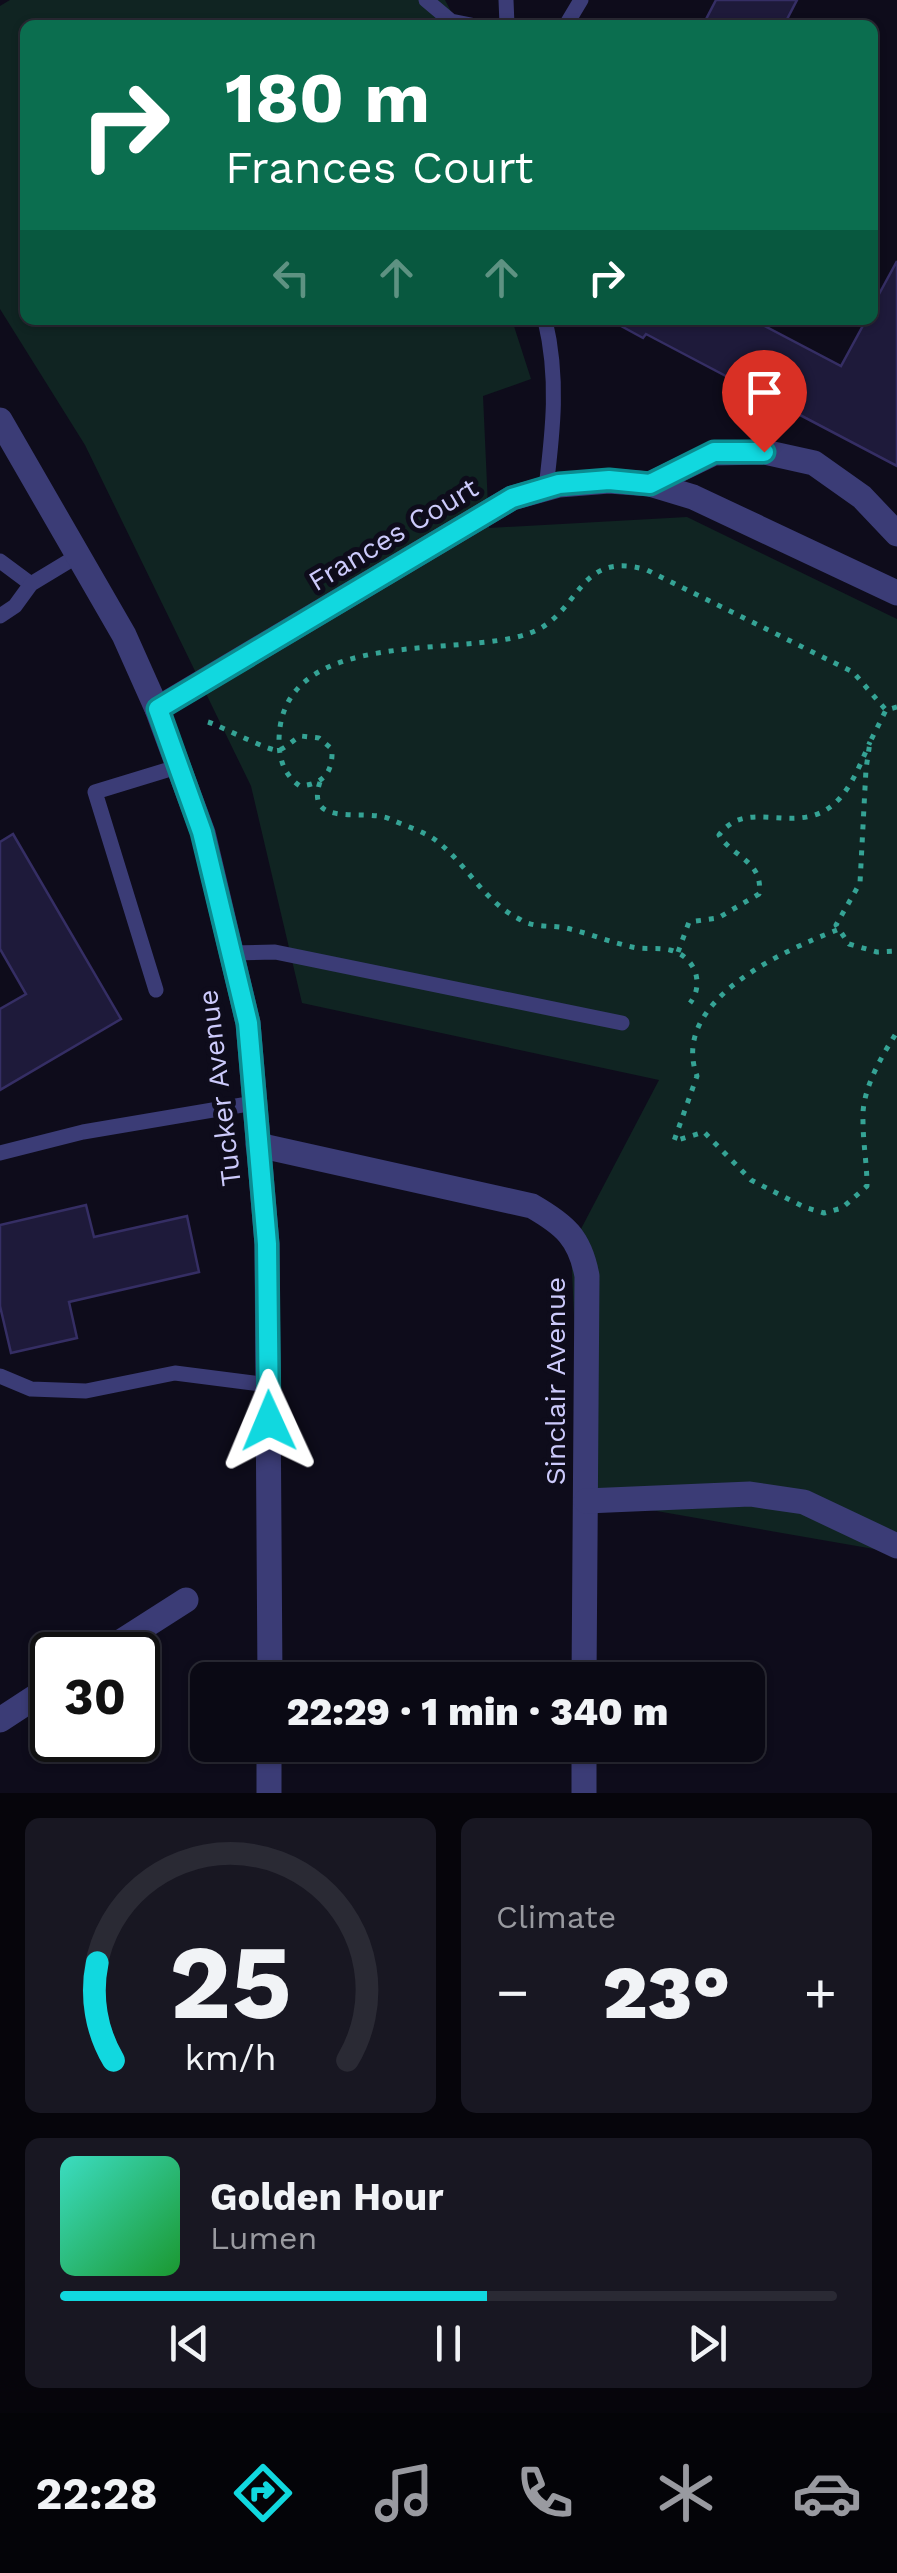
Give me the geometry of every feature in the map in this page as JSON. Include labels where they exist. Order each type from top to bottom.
[{"type":"street","name":"Tucker Avenue","points":[[0,420],[124,635],[158,709],[202,832],[248,1023],[267,1244],[270,1662]]},
{"type":"street","points":[[650,484],[714,452],[764,452],[814,464],[862,497],[897,534]]},
{"type":"street","name":"Frances Court","points":[[158,709],[512,498],[546,488],[609,480],[650,484],[693,497],[897,594]]},
{"type":"street","name":"Sinclair Avenue","points":[[258,1145],[532,1206],[560,1222],[582,1251],[587,1276],[584,1662]]},
{"type":"street","points":[[586,1500],[768,1496],[804,1502],[897,1546]]},
{"type":"street","points":[[136,1632],[186,1600]]},
{"type":"street","points":[[0,1720],[30,1700]]},
{"type":"street","points":[[269,1762],[269,1793]]},
{"type":"street","points":[[584,1762],[584,1793]]},
{"type":"lane","points":[[426,0],[450,20]]},
{"type":"lane","points":[[546,325],[555,361],[556,396],[546,488]]},
{"type":"lane","points":[[0,616],[15,606],[31,584],[79,555]]},
{"type":"lane","points":[[0,561],[31,584]]},
{"type":"lane","points":[[156,990],[94,792],[180,766]]},
{"type":"lane","points":[[231,953],[275,952],[622,1023]]},
{"type":"lane","points":[[0,1153],[83,1132],[254,1103]]},
{"type":"lane","points":[[0,1376],[31,1389],[86,1391],[176,1373],[269,1386]]},
{"type":"path","points":[[320,782],[300,786],[291,780],[279,750],[279,728],[287,705],[314,676],[366,656],[403,648],[531,633],[557,618],[586,580],[604,568],[625,564],[647,570],[853,672],[886,710]]},
{"type":"path","points":[[886,710],[897,708]]},
{"type":"path","points":[[678,952],[690,922],[718,918],[759,894],[760,885],[750,860],[719,835],[728,823],[737,817],[789,819],[825,811],[841,796],[886,710]]},
{"type":"path","points":[[208,722],[234,730],[268,750],[279,750],[301,736],[312,735],[326,742],[332,748],[331,768],[320,782],[318,805],[337,815],[384,816],[432,836],[479,890],[523,922],[559,927],[634,947],[678,952],[695,969],[698,980],[698,992],[690,1003]]},
{"type":"path","points":[[870,742],[860,883],[836,925],[848,944],[877,952],[897,951]]},
{"type":"path","points":[[838,930],[744,975],[714,1002],[693,1038],[692,1062],[697,1076],[674,1142],[704,1132],[764,1189],[824,1213],[842,1208],[867,1186],[862,1120],[883,1054],[897,1032]]},
{"type":"green space","points":[[10,0],[445,0],[455,20],[20,20],[20,325],[514,325],[531,379],[483,396],[489,528],[687,517],[897,619],[897,1553],[582,1498],[571,1248],[659,1080],[302,1003],[251,786],[85,445],[0,309],[0,6]]},
{"type":"building","points":[[716,0],[797,0],[787,20],[706,20]]},
{"type":"building","points":[[897,261],[897,466],[646,334],[643,338],[619,325],[763,325],[841,366],[863,325],[878,325],[878,296]]},
{"type":"building","points":[[13,834],[121,1019],[0,1090],[0,1009],[26,994],[0,949],[0,842]]},
{"type":"building","points":[[86,1205],[94,1237],[187,1216],[199,1272],[69,1302],[77,1338],[11,1353],[0,1306],[0,1225]]},
{"type":"route","points":[[269,1421],[267,1244],[248,1023],[202,832],[158,709],[512,498],[559,484],[609,480],[650,484],[714,452],[764,452]]}]
